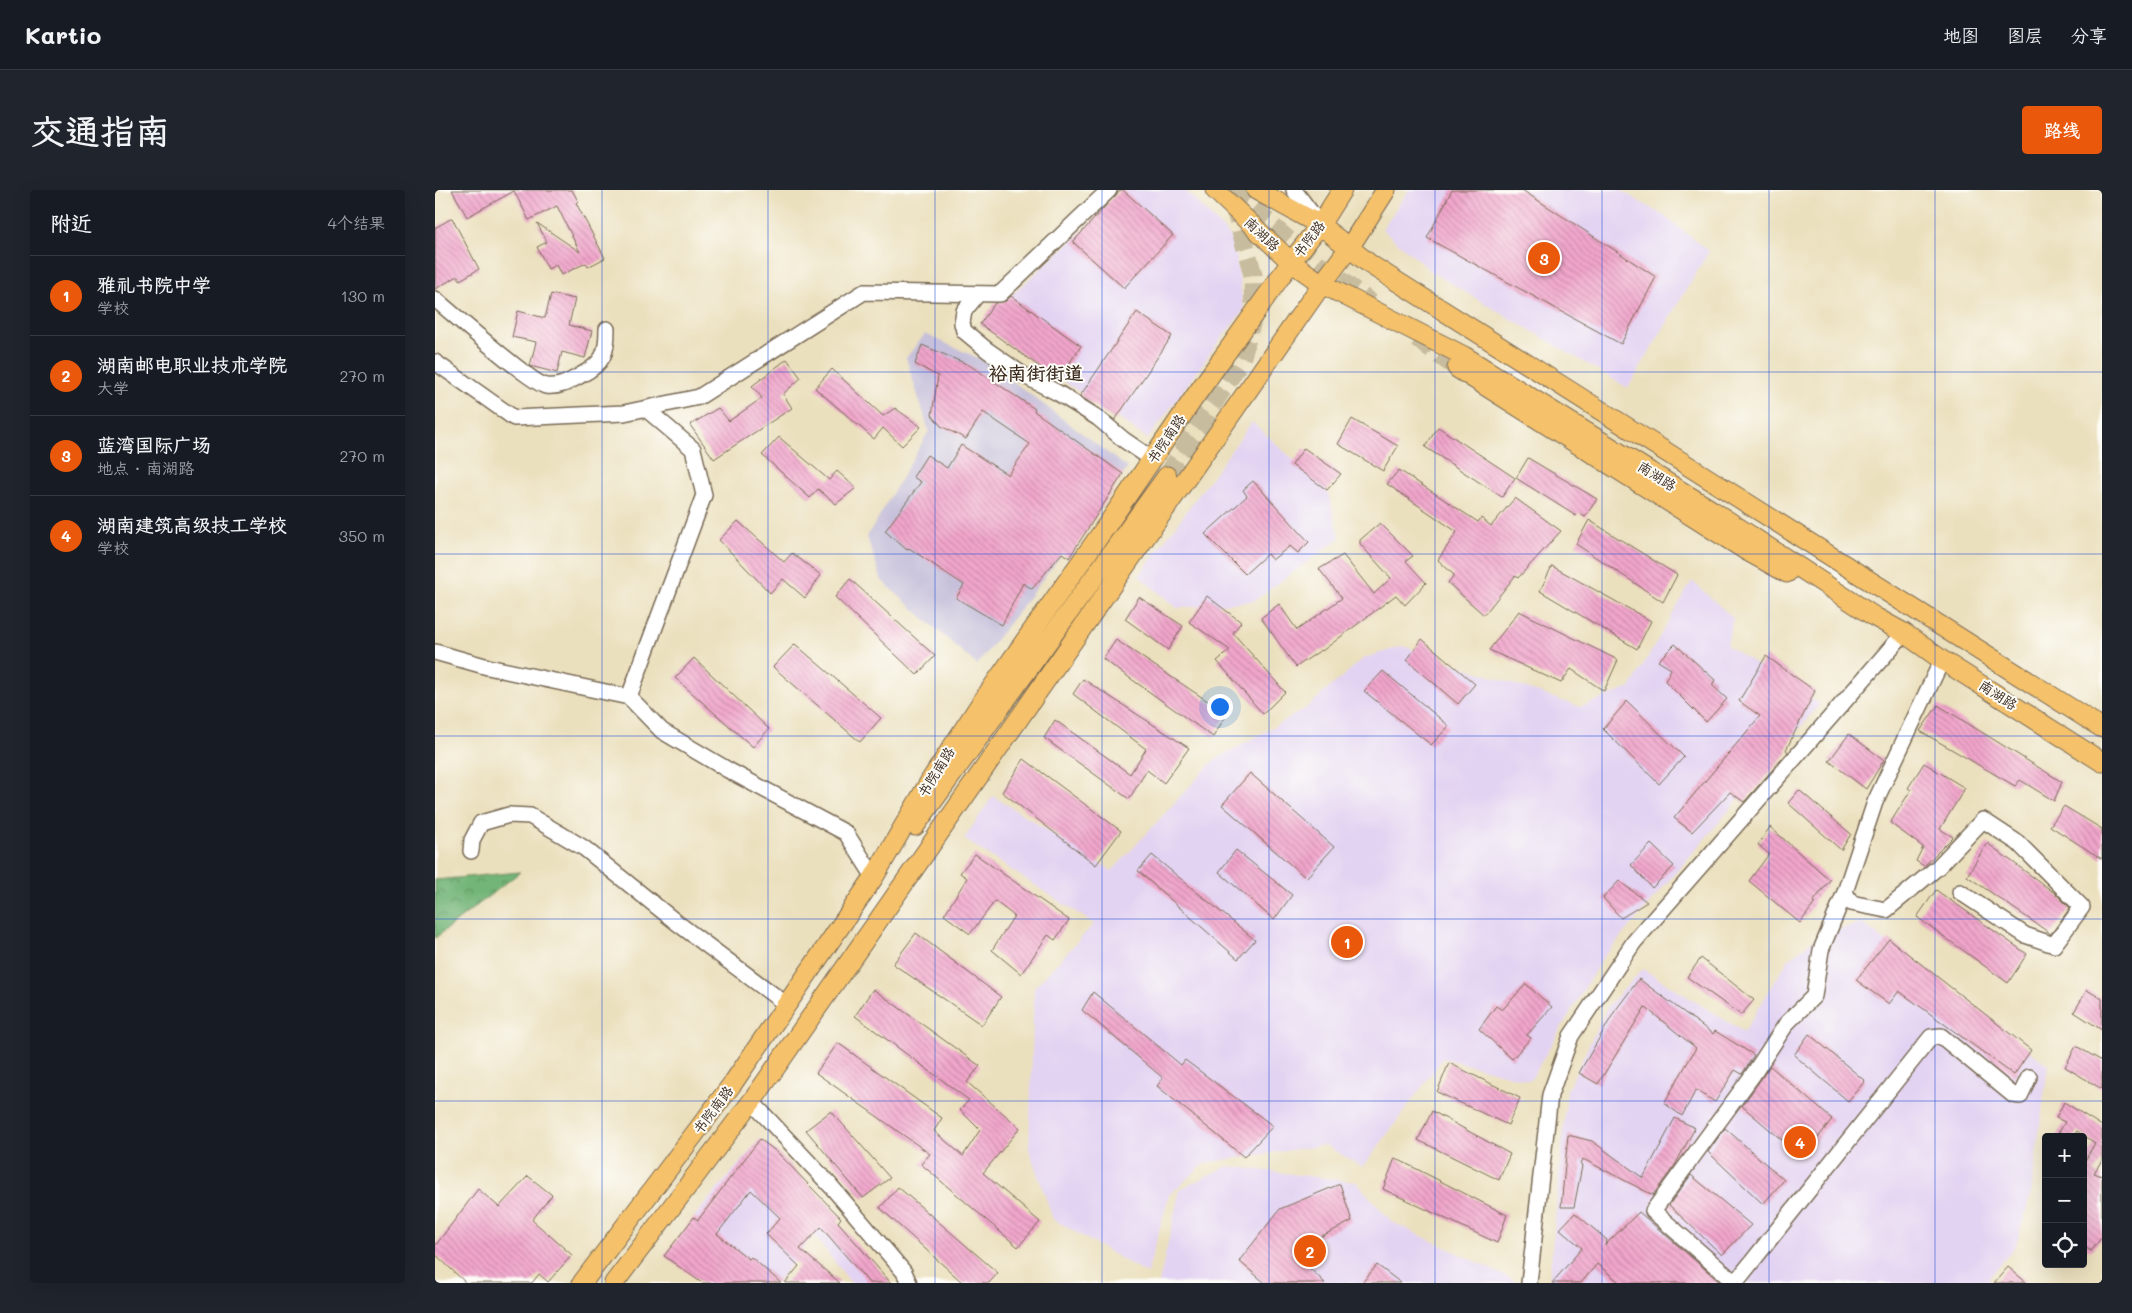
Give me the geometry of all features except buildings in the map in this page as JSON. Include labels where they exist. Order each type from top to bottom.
[{"type":"main road","name":"南湖路","points":[[1215,190],[1291,262],[1321,284],[1464,356],[1713,511],[2102,762]]},
{"type":"main road","name":"南湖路","points":[[1256,190],[1320,225],[1349,248],[1954,636],[2102,728]]},
{"type":"main road","points":[[1280,190],[1320,225]]},
{"type":"main road","name":"书院路","points":[[1291,262],[1320,225],[1342,190]]},
{"type":"main road","points":[[1349,248],[1386,190]]},
{"type":"main road","name":"书院南路","points":[[614,1283],[751,1101],[1321,284],[1349,248]]},
{"type":"main road","name":"书院南路","points":[[582,1283],[733,1083],[875,877],[929,781],[979,706],[1291,262]]},
{"type":"main road","points":[[1457,368],[1747,551],[1832,598],[1875,617]]},
{"type":"main road","points":[[888,855],[926,812],[1167,476]]},
{"type":"street","points":[[435,362],[515,418],[623,414],[699,397],[864,292],[999,294],[1109,190]]},
{"type":"street","points":[[1294,190],[1320,225]]},
{"type":"street","points":[[978,294],[964,311],[962,323],[964,332],[1023,375],[1058,392],[1098,418],[1124,440],[1152,459]]},
{"type":"street","points":[[435,299],[521,371],[543,386],[557,387],[591,370],[601,362],[607,348],[607,329]]},
{"type":"street","points":[[629,697],[704,495],[693,450],[646,408]]},
{"type":"street","points":[[1529,1283],[1551,1094],[1571,1036],[1634,942],[1904,633]]},
{"type":"street","points":[[435,652],[488,667],[629,697],[662,731],[728,770],[846,833],[875,877]]},
{"type":"street","points":[[1942,660],[1875,802],[1845,892],[1821,950],[1814,996],[1787,1023],[1752,1076],[1653,1212],[1735,1283],[1931,1037],[1941,1036],[2013,1095],[2020,1096],[2029,1077]]},
{"type":"street","points":[[471,851],[472,840],[481,823],[509,815],[530,816],[584,848],[676,922],[787,1005]]},
{"type":"street","points":[[1845,892],[1851,904],[1886,910],[1938,867],[1983,820],[2018,842],[2082,907],[2054,945],[2025,935],[1960,892]]},
{"type":"street","points":[[751,1101],[830,1185],[904,1272],[909,1283]]},
{"type":"shaded area","points":[[1127,190],[1185,190],[1234,240],[1244,310],[1219,341],[1148,439],[980,324]]},
{"type":"shaded area","points":[[1409,190],[1620,190],[1664,216],[1709,251],[1628,388],[1433,273],[1382,229]]},
{"type":"shaded area","points":[[925,334],[987,362],[1128,468],[977,665],[882,581],[867,537],[929,431],[906,358]]},
{"type":"shaded area","points":[[1252,422],[1327,490],[1340,538],[1254,601],[1177,608],[1139,576]]},
{"type":"shaded area","points":[[1692,581],[1733,618],[1727,646],[1820,704],[1601,960],[1530,1081],[1443,1058],[1363,1167],[1325,1145],[1205,1163],[1169,1195],[1147,1274],[1053,1219],[1029,1149],[1034,988],[1094,924],[964,839],[993,796],[1112,871],[1213,761],[1305,709],[1364,658],[1403,646],[1580,707],[1630,688]]},
{"type":"shaded area","points":[[1862,923],[2048,1065],[2031,1194],[2016,1245],[1985,1283],[1549,1283],[1567,1090],[1608,1006],[1643,969],[1744,1032],[1788,960],[1818,936]]},
{"type":"shaded area","points":[[760,1139],[879,1269],[868,1283],[851,1283],[814,1235],[778,1281],[694,1217]]},
{"type":"shaded area","points":[[1228,1166],[1356,1182],[1392,1222],[1514,1280],[1514,1283],[1159,1283],[1180,1189]]},
{"type":"green space","points":[[520,872],[435,938],[435,880]]},
{"type":"tunnel","points":[[1167,476],[1241,360],[1254,313],[1253,275],[1230,190]]},
{"type":"tunnel","points":[[1232,190],[1297,248],[1371,303]]},
{"type":"tunnel","points":[[1417,338],[1457,368]]},
{"type":"place","name":"蓝湾国际广场","points":[[1544,258]]},
{"type":"place","name":"雅礼书院中学","points":[[1347,942]]},
{"type":"place","name":"湖南建筑高级技工学校","points":[[1800,1142]]},
{"type":"place","name":"湖南邮电职业技术学院","points":[[1310,1251]]},
{"type":"district","name":"裕南街街道","points":[[1036,373]]}]
